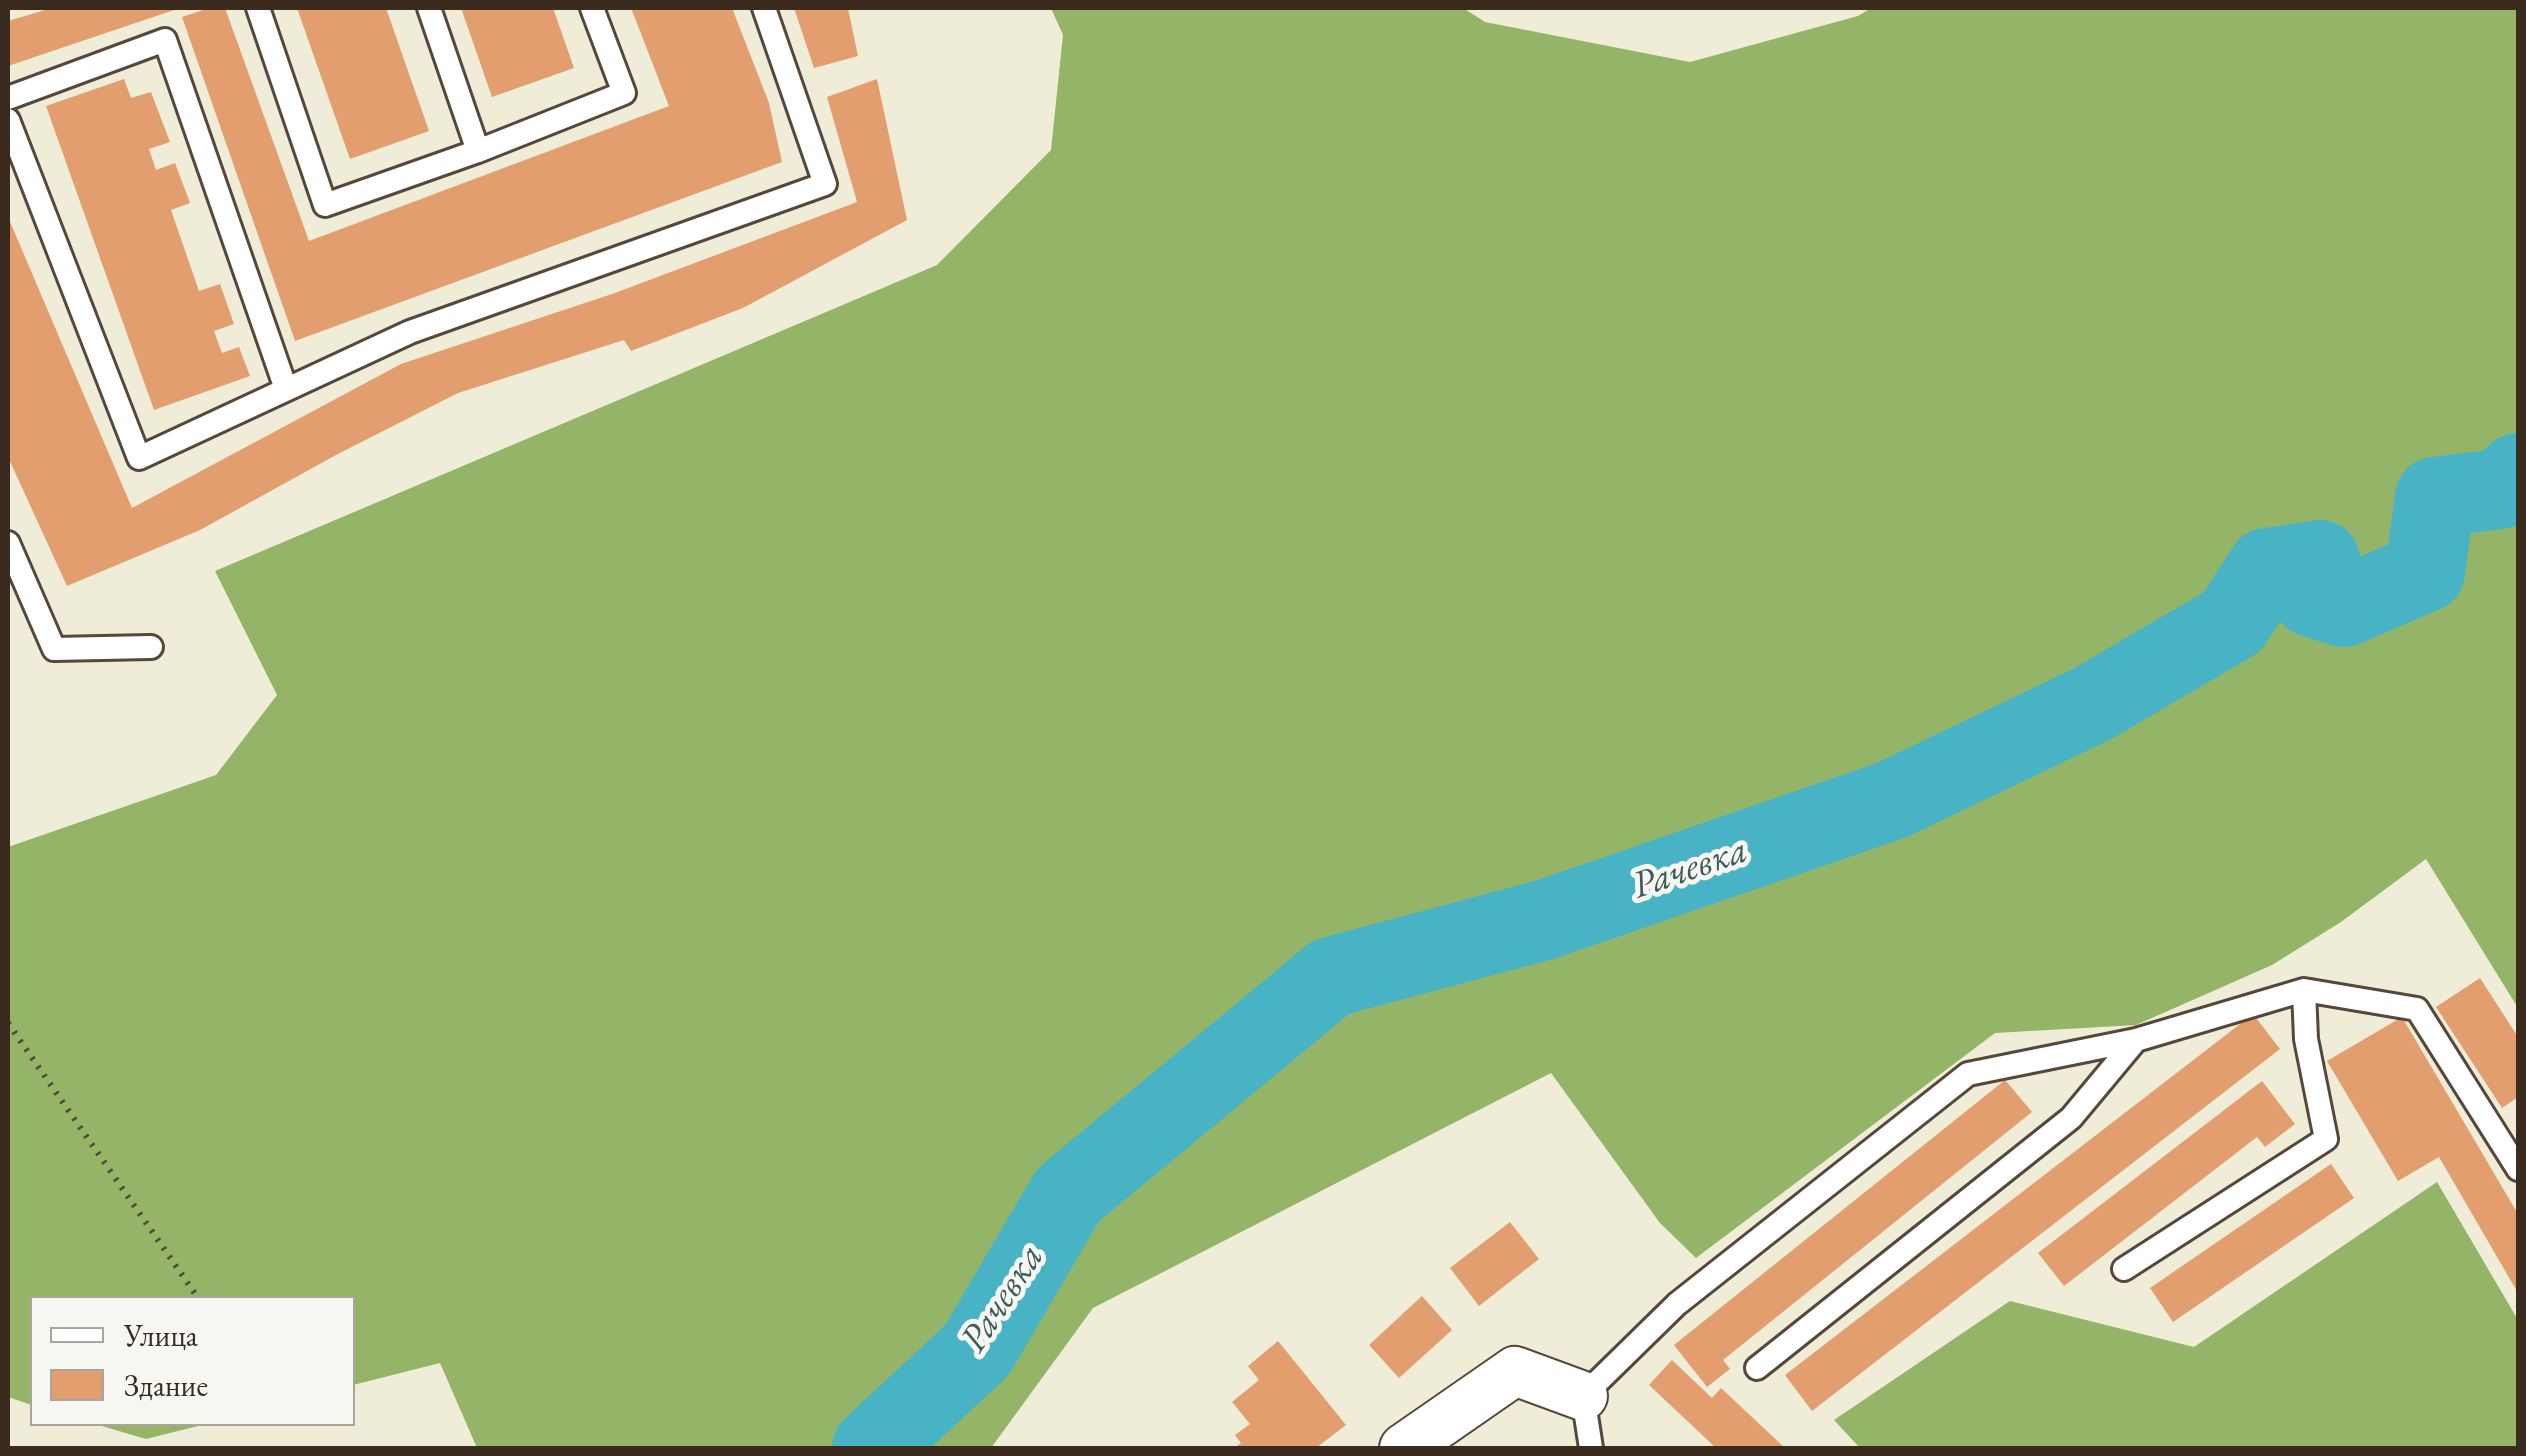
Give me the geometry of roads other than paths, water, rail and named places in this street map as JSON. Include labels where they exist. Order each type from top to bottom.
[{"type":"street","points":[[1404,1448],[1515,1371],[1582,1396]]},
{"type":"lane","points":[[258,8],[324,205],[478,151],[624,92],[592,8]]},
{"type":"lane","points":[[428,8],[478,151]]},
{"type":"lane","points":[[8,120],[139,458],[410,332],[824,184],[764,8]]},
{"type":"lane","points":[[8,98],[164,40],[286,389]]},
{"type":"lane","points":[[8,543],[54,649],[151,647]]},
{"type":"lane","points":[[2124,1268],[2326,1140],[2306,1039],[2304,990]]},
{"type":"lane","points":[[1590,1448],[1582,1396],[1677,1304],[1968,1074],[2136,1040],[2304,990],[2417,1009],[2518,1169]]},
{"type":"lane","points":[[1757,1368],[2072,1118],[2136,1040]]},
{"type":"waterway","name":"Рачевка","points":[[872,1448],[977,1350],[1068,1195],[1331,977],[1544,920],[1892,800],[2092,704],[2232,622],[2267,568],[2320,560],[2312,597],[2344,607],[2425,572],[2435,497],[2500,489],[2518,473]]}]
